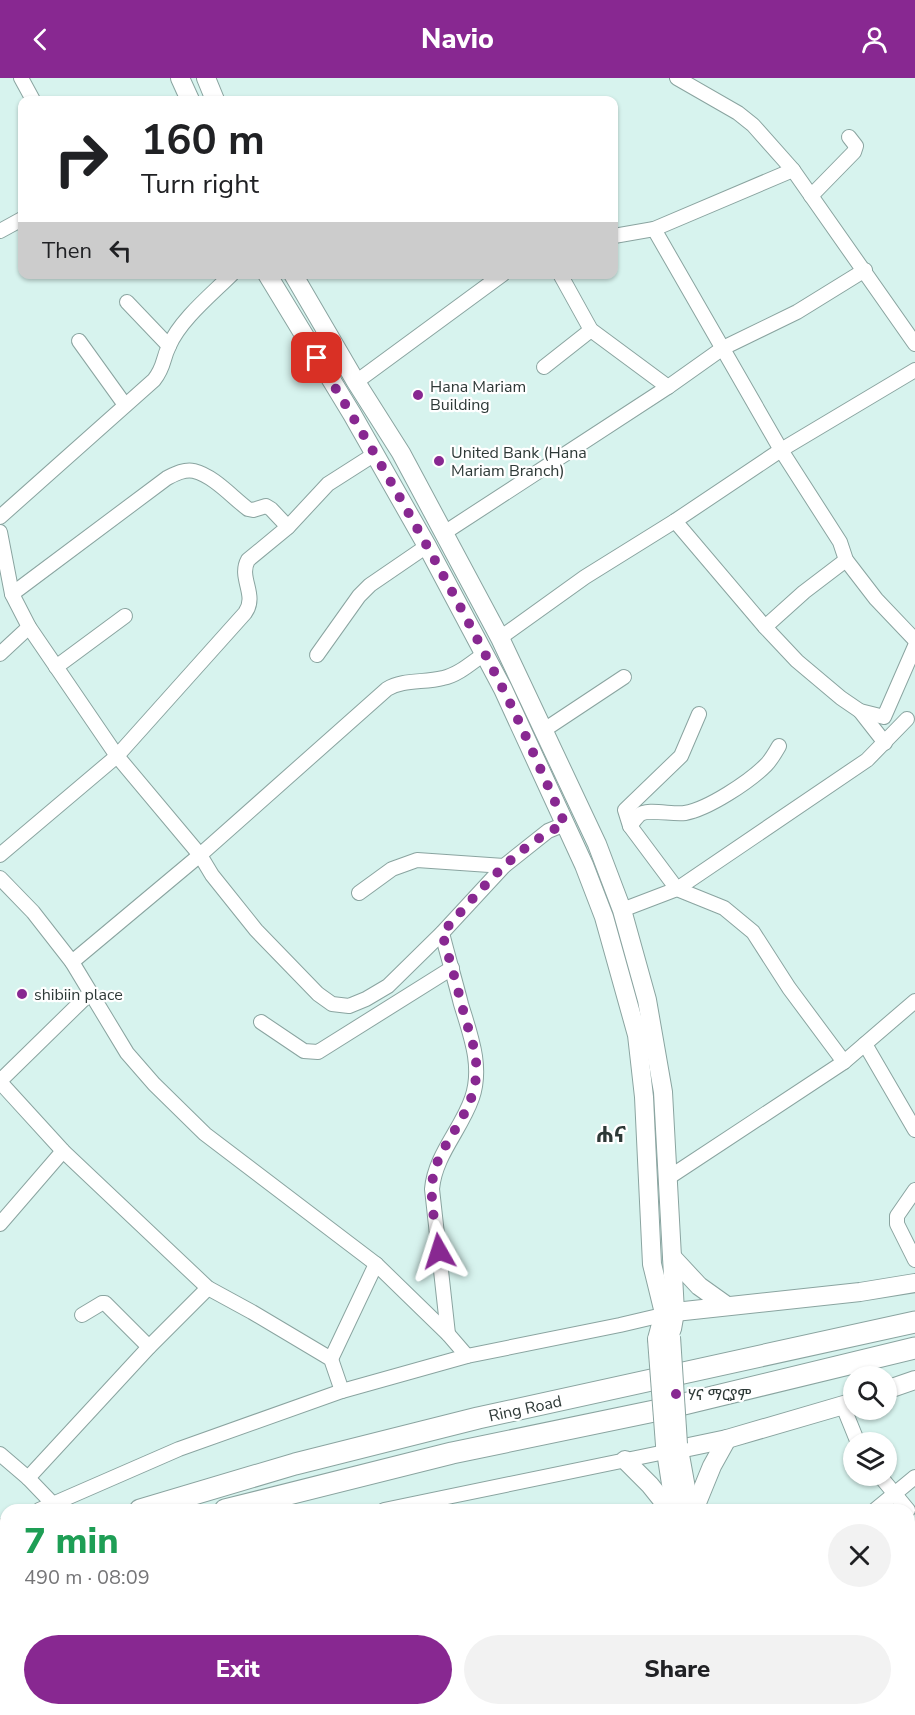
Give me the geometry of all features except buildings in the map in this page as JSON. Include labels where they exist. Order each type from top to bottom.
[{"type":"highway","name":"Ring Road","points":[[160,1504],[295,1464],[467,1421],[915,1322]]},
{"type":"highway","name":"Ring Road","points":[[249,1504],[452,1453],[659,1410],[915,1347]]},
{"type":"main road","points":[[180,78],[186,96]]},
{"type":"main road","points":[[209,79],[214,96]]},
{"type":"main road","points":[[295,279],[401,453],[500,638],[597,844],[622,910],[647,1000],[663,1092],[672,1257],[669,1313],[664,1338],[675,1504]]},
{"type":"main road","points":[[270,280],[375,454],[503,689],[565,824],[604,917],[637,1035],[644,1097],[652,1264],[669,1313]]},
{"type":"main road","points":[[548,786],[566,776]]},
{"type":"main road","points":[[672,1257],[699,1286],[727,1306]]},
{"type":"main road","points":[[669,1313],[860,1292],[915,1283]]},
{"type":"main road","points":[[897,1386],[915,1380]]},
{"type":"main road","points":[[672,1448],[727,1439],[843,1406]]},
{"type":"main road","points":[[695,1504],[711,1466],[727,1439]]},
{"type":"main road","points":[[672,1448],[690,1504]]},
{"type":"main road","points":[[625,1460],[665,1504]]},
{"type":"street","points":[[21,78],[31,96]]},
{"type":"street","points":[[677,78],[753,124],[793,170],[915,344]]},
{"type":"street","points":[[812,196],[854,152],[856,146],[849,137]]},
{"type":"street","points":[[618,235],[654,229],[793,170]]},
{"type":"street","points":[[0,231],[18,221]]},
{"type":"street","points":[[654,229],[781,450],[840,542],[846,560],[876,599],[915,640]]},
{"type":"street","points":[[444,533],[668,387],[723,348],[797,312],[865,270]]},
{"type":"street","points":[[0,517],[154,380],[162,369],[169,346],[196,309],[227,279]]},
{"type":"street","points":[[356,382],[496,279]]},
{"type":"street","points":[[563,279],[591,330],[668,387]]},
{"type":"street","points":[[127,302],[169,346]]},
{"type":"street","points":[[544,367],[591,330]]},
{"type":"street","points":[[79,341],[125,405]]},
{"type":"street","points":[[500,638],[585,577],[675,521],[781,450],[915,370]]},
{"type":"street","points":[[0,855],[117,756],[250,606],[251,599],[244,567],[248,560],[288,526],[328,484],[375,454]]},
{"type":"street","points":[[12,594],[167,478],[180,472],[193,471],[208,477],[248,509],[254,510],[266,506],[288,526]]},
{"type":"street","points":[[675,521],[797,661],[860,711],[885,743]]},
{"type":"street","points":[[0,532],[12,594],[29,627],[117,756],[200,855],[212,875],[256,930],[318,994],[332,1004],[350,1006],[388,986],[442,933],[504,866],[548,831],[565,824]]},
{"type":"street","points":[[317,655],[359,596],[370,585],[427,546]]},
{"type":"street","points":[[765,627],[804,592],[846,560]]},
{"type":"street","points":[[56,667],[125,616]]},
{"type":"street","points":[[0,654],[29,627]]},
{"type":"street","points":[[884,717],[915,646]]},
{"type":"street","points":[[72,962],[200,855],[387,689],[395,684],[443,678],[458,673],[484,654]]},
{"type":"street","points":[[544,730],[624,677]]},
{"type":"street","points":[[860,711],[884,717],[911,719]]},
{"type":"street","points":[[699,714],[681,756],[625,810],[630,826],[677,889],[724,908],[753,932],[789,988],[844,1062]]},
{"type":"street","points":[[622,910],[677,889],[867,759],[911,719]]},
{"type":"street","points":[[630,826],[645,811],[663,814],[687,813],[721,798],[758,772],[768,763],[779,746]]},
{"type":"street","points":[[359,893],[392,869],[417,860],[504,866]]},
{"type":"street","points":[[0,878],[33,912],[72,962],[127,1053],[154,1084],[205,1134],[376,1264],[448,1334],[467,1356]]},
{"type":"street","points":[[442,933],[475,1054],[476,1077],[473,1096],[437,1163],[433,1176],[432,1189],[448,1334]]},
{"type":"street","points":[[261,1022],[304,1051],[318,1052],[452,968]]},
{"type":"street","points":[[90,993],[0,1082],[63,1151],[208,1288],[331,1359],[342,1391]]},
{"type":"street","points":[[668,1178],[844,1062],[915,1001]]},
{"type":"street","points":[[865,1044],[915,1130]]},
{"type":"street","points":[[0,1224],[63,1151]]},
{"type":"street","points":[[915,1190],[897,1216],[897,1224],[915,1260]]},
{"type":"street","points":[[331,1359],[376,1264]]},
{"type":"street","points":[[28,1478],[149,1347],[208,1288]]},
{"type":"street","points":[[82,1315],[105,1303],[149,1347]]},
{"type":"street","points":[[0,1454],[53,1504],[178,1449],[342,1391],[467,1356],[669,1313]]},
{"type":"street","points":[[447,1504],[672,1448]]},
{"type":"street","points":[[882,1504],[915,1477]]},
{"type":"street","points":[[888,1486],[903,1504]]},
{"type":"place","name":"Hana Mariam Building","points":[[418,395]]},
{"type":"place","name":"United Bank (Hana Mariam Branch)","points":[[439,461]]},
{"type":"place","name":"shibiin place","points":[[22,994]]},
{"type":"place","name":"ሃና ማርያም","points":[[676,1394]]},
{"type":"district","name":"ሐና","points":[[611,1134]]},
{"type":"route","points":[[317,358],[352,414],[454,595],[503,689],[565,824],[548,831],[504,866],[442,933],[475,1054],[476,1077],[473,1096],[437,1163],[433,1176],[432,1189],[439,1251]]}]
